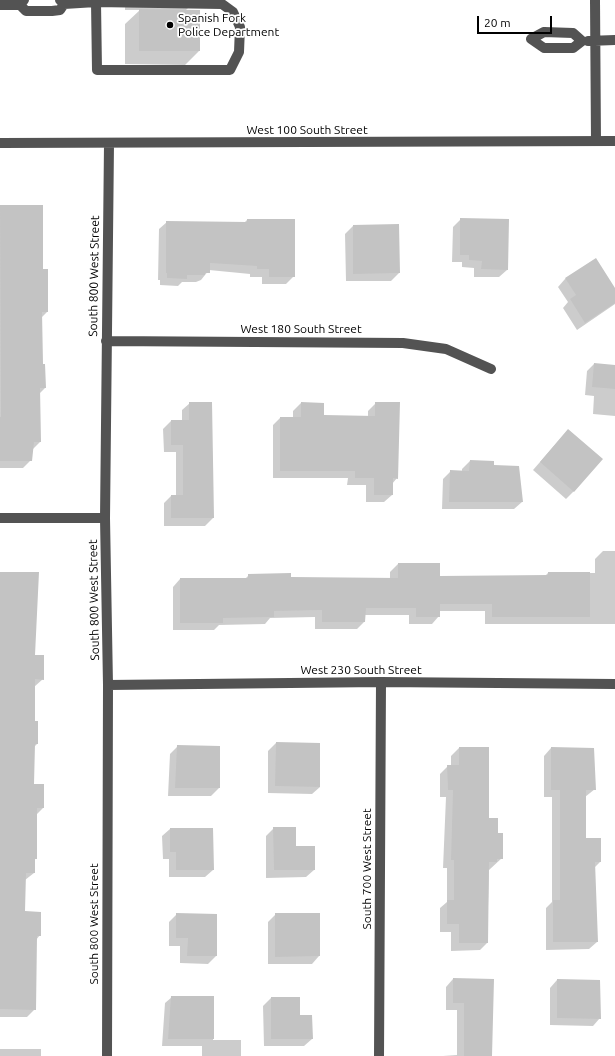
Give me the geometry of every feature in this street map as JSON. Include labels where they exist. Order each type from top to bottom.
[{"type":"street","points":[[595,0],[596,141]]},
{"type":"street","points":[[0,5],[22,2],[26,11],[52,12],[60,10],[62,2],[96,2],[222,4],[233,12],[240,26],[239,52],[230,70],[97,70],[96,2]]},
{"type":"street","points":[[582,41],[615,40]]},
{"type":"street","name":"West 100 South Street","points":[[0,143],[109,144],[615,141]]},
{"type":"street","name":"South 800 West Street","points":[[106,1056],[108,685],[106,341],[109,144]]},
{"type":"street","name":"West 180 South Street","points":[[106,341],[403,343],[446,349],[491,369]]},
{"type":"street","points":[[0,518],[106,518]]},
{"type":"street","name":"West 230 South Street","points":[[108,685],[381,682],[615,684]]},
{"type":"street","name":"South 700 West Street","points":[[379,1056],[381,682]]},
{"type":"building","name":"Spanish Fork Police Department","points":[[139,9],[200,10],[200,51],[139,51]]},
{"type":"building","points":[[0,205],[43,205],[43,269],[48,269],[48,312],[42,312],[43,364],[45,364],[46,388],[40,388],[41,442],[34,442],[32,461],[0,461]]},
{"type":"building","points":[[460,218],[509,219],[508,270],[481,269],[482,261],[469,260],[469,255],[460,255]]},
{"type":"building","points":[[247,219],[295,219],[295,277],[269,277],[269,269],[257,269],[257,266],[210,263],[210,273],[205,273],[205,275],[187,275],[187,279],[167,278],[166,221],[247,222]]},
{"type":"building","points":[[399,224],[400,273],[353,274],[353,225]]},
{"type":"building","points":[[596,258],[615,288],[615,303],[585,323],[570,299],[576,295],[565,278]]},
{"type":"building","points":[[594,363],[615,365],[615,389],[592,387]]},
{"type":"building","points":[[189,402],[212,402],[214,518],[171,518],[171,495],[183,495],[183,445],[171,445],[171,420],[189,420]]},
{"type":"building","points":[[301,402],[324,403],[324,415],[375,416],[375,402],[400,402],[398,479],[393,478],[393,495],[374,495],[374,478],[355,478],[355,471],[280,471],[280,417],[301,417]]},
{"type":"building","points":[[568,429],[603,459],[574,492],[540,462]]},
{"type":"building","points":[[470,460],[494,461],[494,465],[519,466],[523,502],[449,502],[450,470],[469,471]]},
{"type":"building","points":[[398,563],[440,563],[440,576],[548,575],[548,572],[590,572],[590,617],[492,617],[492,604],[440,604],[440,617],[416,617],[416,608],[366,608],[365,622],[322,622],[322,610],[274,611],[274,617],[223,618],[223,623],[180,623],[180,578],[248,578],[248,574],[291,573],[291,577],[398,578]]},
{"type":"building","points":[[0,572],[39,572],[35,655],[44,655],[44,680],[35,679],[35,721],[38,721],[38,744],[35,744],[34,784],[44,784],[44,808],[37,808],[37,859],[35,859],[35,873],[26,873],[25,911],[41,912],[41,936],[37,936],[36,1010],[0,1009]]},
{"type":"building","points":[[276,742],[320,743],[320,787],[275,786]]},
{"type":"building","points":[[177,745],[220,746],[220,788],[175,788]]},
{"type":"building","points":[[459,747],[489,747],[489,818],[498,818],[498,833],[503,833],[503,859],[497,859],[497,862],[489,862],[488,943],[459,943],[459,924],[447,924],[447,900],[454,900],[454,860],[451,860],[453,790],[448,790],[447,765],[459,765]]},
{"type":"building","points":[[551,747],[594,748],[596,790],[586,790],[586,838],[601,838],[601,862],[595,862],[598,942],[553,942],[553,900],[560,900],[560,790],[551,790]]},
{"type":"building","points":[[273,827],[296,827],[296,846],[315,846],[315,870],[274,870]]},
{"type":"building","points":[[170,828],[213,828],[214,870],[176,870],[176,852],[170,852]]},
{"type":"building","points":[[176,913],[217,914],[217,956],[187,956],[188,938],[176,938]]},
{"type":"building","points":[[275,913],[320,913],[320,956],[275,957]]},
{"type":"building","points":[[453,978],[494,979],[492,1056],[464,1056],[464,1003],[453,1003]]},
{"type":"building","points":[[557,979],[600,980],[601,1019],[557,1018]]},
{"type":"building","points":[[171,996],[214,996],[214,1039],[168,1039]]},
{"type":"building","points":[[271,997],[300,997],[300,1015],[312,1015],[313,1039],[271,1039]]},
{"type":"place","name":"Spanish Fork Police Department","points":[[170,25]]}]
